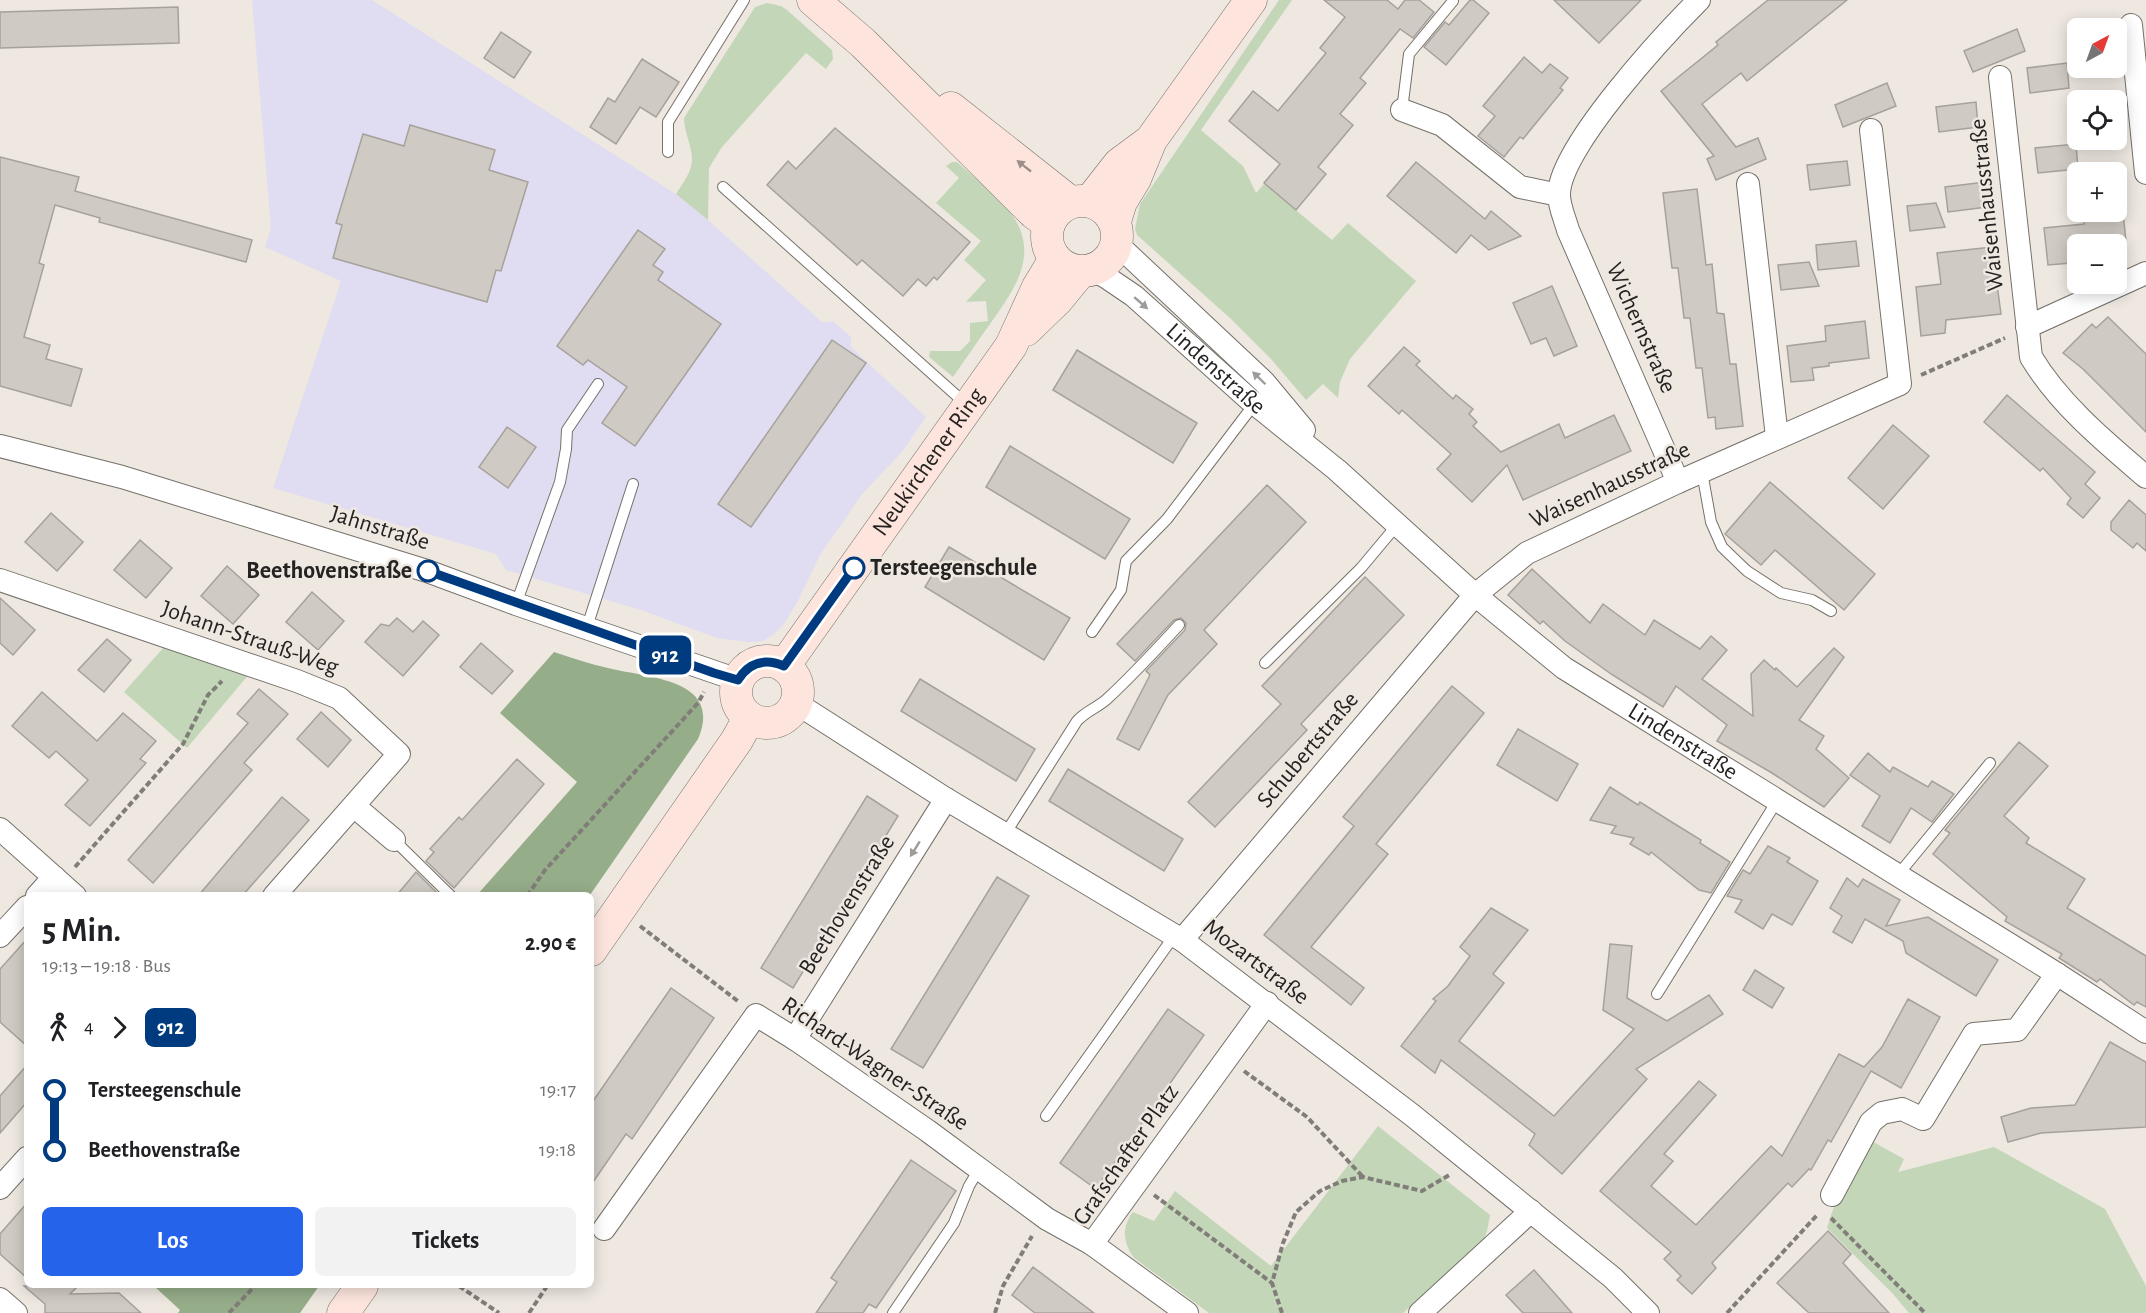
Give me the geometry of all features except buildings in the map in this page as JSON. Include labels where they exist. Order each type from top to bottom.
[{"type":"street","points":[[813,0],[863,43],[950,131],[1049,225]]},
{"type":"street","points":[[1151,140],[1119,164],[1080,202],[1061,207],[1053,215],[1049,225],[1048,243],[1076,267],[1104,265],[1112,256],[1121,202],[1135,179],[1151,140],[1251,0]]},
{"type":"street","name":"Wichernstraße","points":[[1678,482],[1568,230],[1559,195],[1566,164],[1592,124],[1688,3]]},
{"type":"street","points":[[2131,25],[2146,172]]},
{"type":"street","points":[[863,43],[901,68],[1080,202],[1105,208],[1116,232]]},
{"type":"street","name":"Waisenhausstraße","points":[[2000,77],[2031,357],[2041,374],[2107,444],[2146,477]]},
{"type":"street","points":[[1402,110],[1442,125],[1520,187],[1559,195]]},
{"type":"street","points":[[1871,130],[1900,384]]},
{"type":"street","points":[[1748,184],[1777,437]]},
{"type":"street","name":"Lindenstraße","points":[[1116,232],[1264,382],[1337,470]]},
{"type":"street","name":"Lindenstraße","points":[[1076,267],[1134,296],[1254,403],[1337,470],[1475,596],[1563,668],[2057,974],[2146,1032]]},
{"type":"street","name":"Neukirchener Ring","points":[[784,666],[1011,346],[1057,300],[1076,267]]},
{"type":"street","points":[[2027,327],[2146,273]]},
{"type":"street","name":"Waisenhausstraße","points":[[1475,596],[1527,554],[1678,482],[1900,384]]},
{"type":"street","name":"Jahnstraße","points":[[0,446],[122,477],[427,571],[726,676]]},
{"type":"street","name":"Johann-Strauß-Weg","points":[[0,580],[339,698],[399,754],[278,892]]},
{"type":"street","name":"Schubertstraße","points":[[1178,938],[1475,596]]},
{"type":"street","points":[[763,661],[784,666],[797,682],[796,703],[790,713],[782,720],[771,723],[760,723],[749,718],[737,701],[736,690],[726,676],[763,661]]},
{"type":"street","name":"Mozartstraße","points":[[796,703],[946,799],[1178,938],[1471,1162],[1613,1278],[1648,1313]]},
{"type":"street","points":[[594,946],[737,740],[749,718]]},
{"type":"street","name":"Beethovenstraße","points":[[795,1040],[946,799]]},
{"type":"street","points":[[354,806],[394,840]]},
{"type":"street","points":[[0,829],[63,885],[46,892]]},
{"type":"street","points":[[0,936],[24,910]]},
{"type":"street","points":[[1827,1202],[1870,1122],[1882,1113],[1902,1109],[1923,1119],[1974,1034],[2017,1030],[2057,974]]},
{"type":"street","name":"Grafschafter Platz","points":[[1187,1313],[1092,1244],[1267,1004]]},
{"type":"street","name":"Richard-Wagner-Straße","points":[[604,1229],[756,1015],[979,1169],[1047,1220],[1092,1244]]},
{"type":"street","points":[[0,1188],[24,1161]]},
{"type":"street","points":[[1420,1313],[1531,1210]]},
{"type":"street","points":[[343,1313],[361,1288]]},
{"type":"street","points":[[0,1299],[16,1313]]},
{"type":"lane","points":[[669,152],[668,122],[744,0]]},
{"type":"lane","points":[[1402,110],[1409,54],[1453,1]]},
{"type":"lane","points":[[723,187],[968,406]]},
{"type":"lane","points":[[516,604],[560,482],[567,430],[598,384]]},
{"type":"lane","points":[[1092,632],[1121,590],[1126,561],[1167,519],[1254,403]]},
{"type":"lane","points":[[1702,472],[1711,522],[1722,547],[1747,571],[1781,593],[1812,600],[1831,611]]},
{"type":"lane","points":[[587,627],[633,484]]},
{"type":"lane","points":[[1265,663],[1361,568],[1397,525]]},
{"type":"lane","points":[[1005,834],[1085,711],[1102,703],[1119,688],[1179,626]]},
{"type":"lane","points":[[1897,876],[1990,763]]},
{"type":"lane","points":[[1657,994],[1777,801]]},
{"type":"lane","points":[[394,840],[447,892]]},
{"type":"lane","points":[[1046,1116],[1178,938]]},
{"type":"lane","points":[[893,1313],[954,1223],[969,1186],[979,1169]]},
{"type":"path","points":[[1900,384],[2027,327]]},
{"type":"path","points":[[63,885],[183,744],[208,695],[224,678],[243,669],[246,664]]},
{"type":"path","points":[[530,892],[545,870],[698,703],[726,676]]},
{"type":"path","points":[[618,910],[756,1015]]},
{"type":"path","points":[[1227,1058],[1306,1117],[1363,1177]]},
{"type":"path","points":[[1282,1313],[1272,1282],[1282,1243],[1296,1212],[1320,1191],[1342,1181],[1363,1177],[1422,1191],[1471,1162]]},
{"type":"path","points":[[1137,1182],[1272,1282]]},
{"type":"path","points":[[1727,1313],[1827,1202],[1925,1313]]},
{"type":"path","points":[[995,1313],[1003,1286],[1033,1235],[1047,1220]]},
{"type":"path","points":[[229,1313],[253,1288]]},
{"type":"path","points":[[462,1288],[499,1313]]},
{"type":"path","points":[[529,1313],[546,1288]]},
{"type":"shaded area","points":[[252,0],[372,0],[676,194],[822,322],[834,322],[851,337],[851,347],[926,417],[902,452],[863,493],[820,555],[784,624],[773,635],[763,641],[749,642],[717,638],[641,610],[506,570],[496,554],[273,488],[341,281],[265,247],[271,228]]},
{"type":"green space","points":[[1279,0],[1292,0],[1201,130],[1243,166],[1256,193],[1264,184],[1332,240],[1348,223],[1416,281],[1350,359],[1340,382],[1338,398],[1323,384],[1306,400],[1271,359],[1231,319],[1137,235],[1135,229],[1140,204]]},
{"type":"green space","points":[[767,3],[787,10],[832,50],[833,59],[826,69],[806,53],[722,147],[709,168],[708,220],[676,194],[692,164],[684,118],[755,7]]},
{"type":"green space","points":[[957,162],[1007,208],[1021,231],[1024,246],[1024,259],[1015,286],[953,377],[929,357],[930,351],[960,351],[970,341],[970,323],[988,321],[986,301],[966,302],[986,280],[964,260],[981,241],[936,203],[959,178],[946,166]]},
{"type":"green space","points":[[165,646],[250,673],[187,748],[124,692]]},
{"type":"green space","points":[[554,652],[581,661],[677,684],[691,692],[700,704],[703,719],[698,739],[592,892],[480,892],[577,782],[500,713]]},
{"type":"green space","points":[[1378,1126],[1490,1215],[1483,1242],[1403,1313],[1209,1313],[1134,1258],[1130,1252],[1125,1229],[1133,1212],[1154,1221],[1175,1191],[1271,1266]]},
{"type":"green space","points":[[1868,1139],[1904,1159],[1898,1172],[1994,1147],[2105,1209],[2146,1286],[2146,1313],[1909,1313],[1827,1228],[1850,1171]]},
{"type":"green space","points":[[156,1288],[318,1288],[300,1313],[178,1313],[180,1310]]},
{"type":"bus line","name":"912","points":[[428,571],[516,604],[738,680],[744,670],[753,664],[763,661],[784,666],[854,568]]},
{"type":"place","name":"Tersteegenschule","points":[[854,568]]},
{"type":"place","name":"Beethovenstraße","points":[[428,571]]}]
